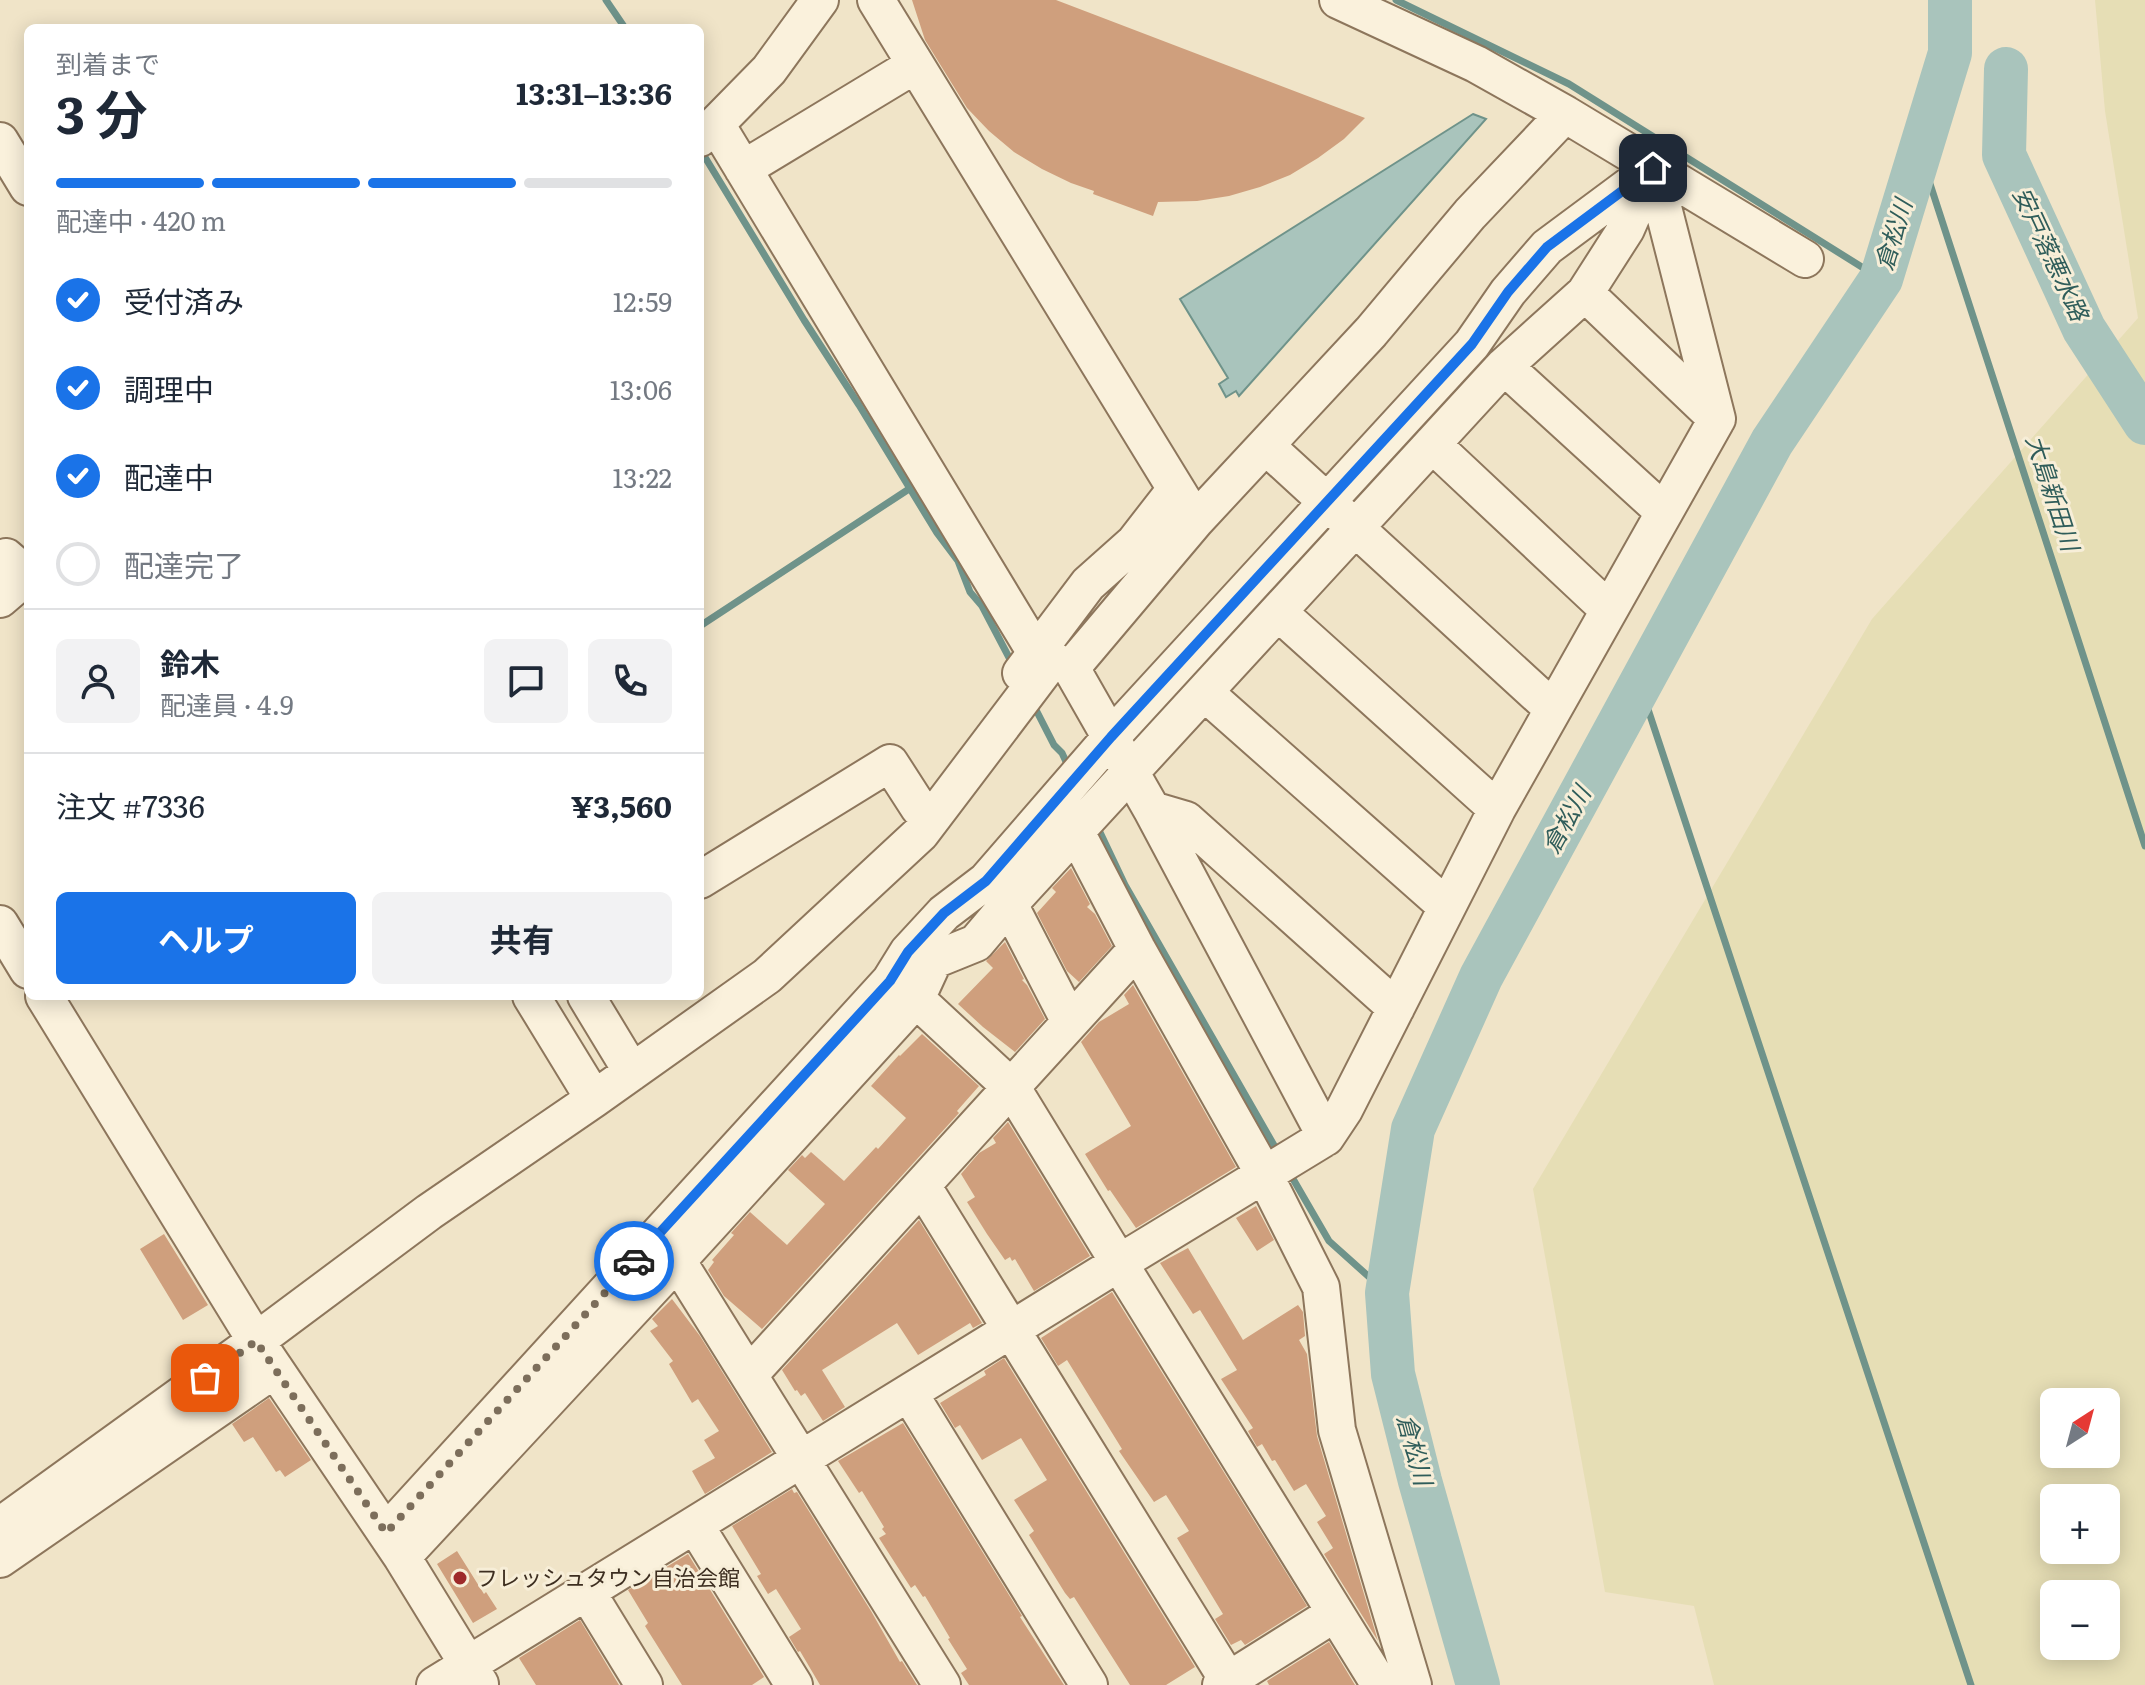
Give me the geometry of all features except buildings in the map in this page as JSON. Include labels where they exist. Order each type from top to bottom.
[{"type":"street","points":[[820,0],[769,70],[708,131],[743,169],[1053,661],[1111,737],[1326,1137]]},
{"type":"street","points":[[876,0],[1196,520]]},
{"type":"street","points":[[1338,0],[1476,64],[1805,259]]},
{"type":"street","points":[[743,169],[915,65]]},
{"type":"street","points":[[0,1559],[266,1355],[429,1212],[594,1099],[628,1065],[758,960],[912,817],[1053,661],[1196,520],[1371,332],[1470,214],[1565,114]]},
{"type":"street","points":[[0,141],[24,180]]},
{"type":"street","points":[[394,1545],[903,990],[934,960],[976,943],[1504,366],[1585,293],[1626,229],[1653,168]]},
{"type":"street","points":[[435,1685],[474,1675],[587,1592],[1326,1137],[1344,1110],[1497,809],[1717,419],[1653,168]]},
{"type":"street","points":[[903,990],[908,952],[944,913],[986,881],[1111,737],[1472,344],[1508,292],[1547,247],[1653,168]]},
{"type":"street","points":[[1585,293],[1717,419]]},
{"type":"street","points":[[1504,366],[1664,512]]},
{"type":"street","points":[[1432,444],[1609,610]]},
{"type":"street","points":[[1266,446],[1553,709]]},
{"type":"street","points":[[628,1065],[767,976],[921,833],[1053,661],[1088,584],[1134,543],[1176,489]]},
{"type":"street","points":[[0,561],[6,557],[24,573]]},
{"type":"street","points":[[0,599],[24,579]]},
{"type":"street","points":[[1278,612],[1497,809]]},
{"type":"street","points":[[1204,692],[1447,907]]},
{"type":"street","points":[[704,878],[890,763],[919,808]]},
{"type":"street","points":[[1056,800],[1265,1176],[1321,1287],[1337,1430],[1413,1685]]},
{"type":"street","points":[[1152,810],[1186,820],[1396,1008]]},
{"type":"street","points":[[1009,904],[1070,1022]]},
{"type":"street","points":[[944,913],[976,943]]},
{"type":"street","points":[[0,924],[24,963]]},
{"type":"street","points":[[749,1375],[1137,949]]},
{"type":"street","points":[[903,990],[1012,1088],[1380,1685]]},
{"type":"street","points":[[46,1000],[266,1355],[394,1545],[474,1675]]},
{"type":"street","points":[[533,1000],[594,1099]]},
{"type":"street","points":[[588,1000],[628,1065]]},
{"type":"street","points":[[923,1187],[1227,1683],[1334,1614]]},
{"type":"street","points":[[669,1246],[942,1685]]},
{"type":"street","points":[[0,1526],[266,1355]]},
{"type":"street","points":[[909,1393],[1089,1685]]},
{"type":"street","points":[[695,1525],[794,1685]]},
{"type":"street","points":[[587,1592],[644,1685]]},
{"type":"shaded area","points":[[2095,0],[2145,0],[2145,1685],[1714,1685],[1694,1606],[1605,1592],[1533,1189],[1872,619],[2138,318],[2105,111]]},
{"type":"water","points":[[1473,114],[1486,119],[1239,396],[1236,391],[1226,397],[1219,384],[1228,378],[1180,299]]},
{"type":"waterway","points":[[606,0],[622,24]]},
{"type":"waterway","points":[[1396,0],[1569,84],[1881,279]]},
{"type":"waterway","name":"倉松川","points":[[1478,1685],[1393,1374],[1387,1293],[1413,1129],[1481,977],[1772,442],[1881,279],[1950,53],[1950,0]]},
{"type":"waterway","name":"安戸落悪水路","points":[[2006,69],[2004,155],[2084,329],[2145,423]]},
{"type":"waterway","name":"大島新田川","points":[[1920,153],[2145,846]]},
{"type":"waterway","points":[[704,156],[937,533],[958,561],[970,592],[982,606],[1014,667]]},
{"type":"waterway","points":[[704,623],[909,489]]},
{"type":"waterway","points":[[1640,685],[1971,1685]]},
{"type":"waterway","points":[[1032,702],[1069,768]]},
{"type":"waterway","points":[[1097,826],[1125,885],[1279,1154]]},
{"type":"waterway","points":[[1289,1172],[1329,1241],[1387,1293]]},
{"type":"way so far","points":[[205,1378],[256,1341],[386,1533],[634,1261]]},
{"type":"place","name":"フレッシュタウン自治会館","points":[[460,1578]]},
{"type":"route","points":[[634,1261],[890,981],[908,952],[944,913],[986,881],[1111,737],[1472,344],[1508,292],[1547,247],[1653,168]]}]
